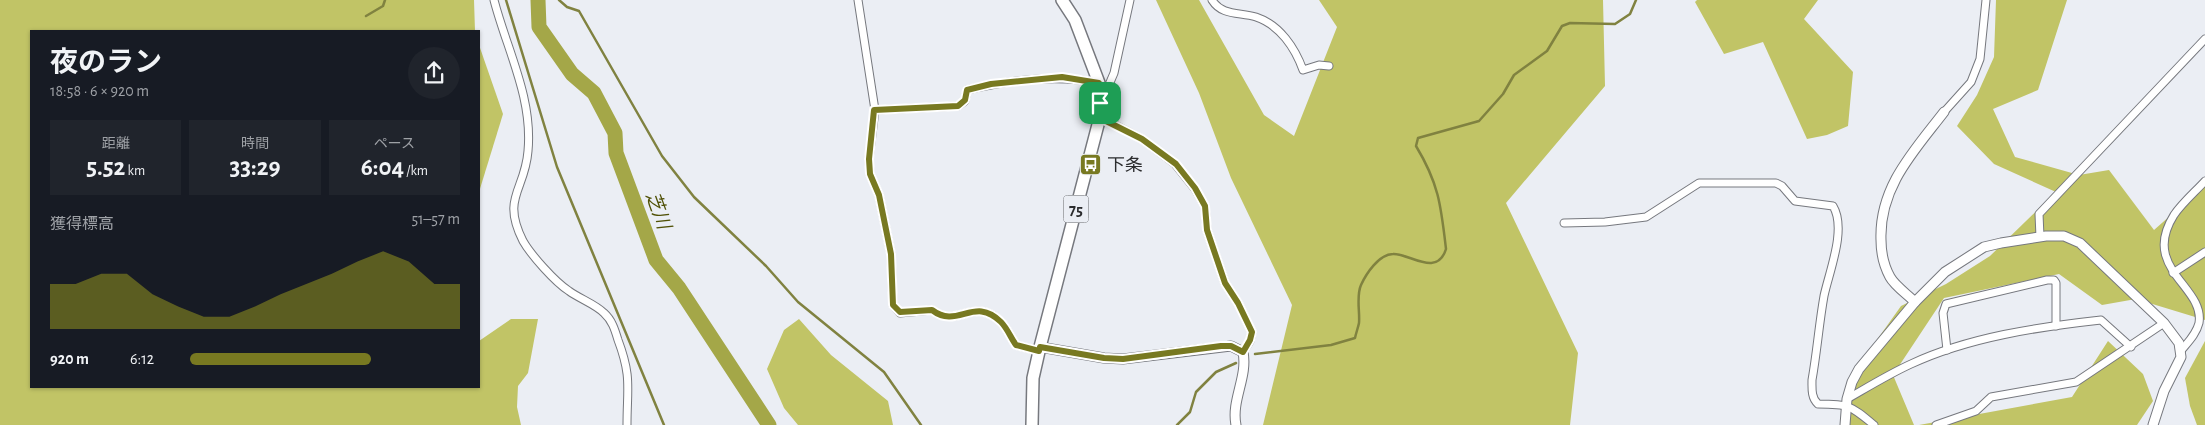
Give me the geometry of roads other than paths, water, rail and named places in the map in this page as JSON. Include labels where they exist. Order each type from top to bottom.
[{"type":"main road","name":"75","points":[[1032,425],[1033,378],[1039,349],[1100,118],[1099,83],[1075,20],[1062,0]]},
{"type":"street","points":[[494,0],[503,34],[520,79],[528,117],[527,161],[512,207],[523,242],[537,260],[567,290],[604,312],[612,324],[629,374],[627,425]]},
{"type":"street","points":[[858,0],[874,110],[869,159],[870,174],[879,195],[891,254],[893,305],[900,312],[932,310],[940,316],[951,317],[976,310],[985,310],[1001,322],[1016,345],[1104,358],[1123,359],[1221,346],[1231,346],[1243,352]]},
{"type":"street","points":[[1100,103],[1114,73],[1130,0]]},
{"type":"street","points":[[1212,0],[1217,9],[1256,18],[1275,28],[1295,50],[1303,70],[1318,65],[1329,66]]},
{"type":"street","points":[[1914,302],[1890,279],[1881,247],[1882,211],[1892,183],[1902,167],[1944,112],[1971,82],[1980,58],[1986,0]]},
{"type":"street","points":[[2040,237],[2039,214],[2205,39]]},
{"type":"street","points":[[874,110],[958,106],[965,100],[967,90],[1008,82],[1062,77],[1099,83]]},
{"type":"street","points":[[1100,118],[1142,139],[1176,164],[1195,188],[1205,206],[1207,230],[1225,283],[1238,303],[1252,332],[1243,352],[1245,364],[1234,410],[1236,425]]},
{"type":"street","points":[[2180,352],[2195,333],[2199,322],[2200,310],[2196,300],[2169,265],[2164,242],[2174,215],[2205,181]]},
{"type":"street","points":[[1564,223],[1572,225],[1646,217],[1700,183],[1776,184],[1782,186],[1795,200],[1834,206],[1837,212],[1838,223],[1836,249],[1824,297],[1812,380],[1812,392],[1818,404],[1847,402],[1911,364],[1947,350],[2015,332],[2101,320],[2131,347]]},
{"type":"street","points":[[1845,425],[1847,402],[1852,382],[1859,370],[1914,302],[1945,272],[1984,247],[2040,237],[2064,236],[2080,243],[2164,323],[2178,343],[2180,356],[2164,391],[2153,425]]},
{"type":"street","points":[[2173,272],[2205,252]]},
{"type":"street","points":[[1947,350],[1943,313],[1946,304],[2047,280],[2054,280],[2056,283],[2056,326]]},
{"type":"street","points":[[1936,425],[1976,411],[1991,397],[2076,382],[2131,347],[2164,323]]},
{"type":"street","points":[[1847,402],[1874,425]]},
{"type":"waterway","points":[[366,16],[383,6],[385,0]]},
{"type":"waterway","points":[[506,0],[557,167],[664,425]]},
{"type":"waterway","name":"芝川","points":[[538,0],[539,27],[572,74],[594,93],[615,133],[616,153],[656,260],[679,288],[769,425]]},
{"type":"waterway","points":[[559,0],[567,7],[579,11],[662,156],[694,197],[766,266],[798,302],[884,372],[921,425]]},
{"type":"waterway","points":[[1255,354],[1331,345],[1355,338],[1359,323],[1358,299],[1361,285],[1378,261],[1383,257],[1393,254],[1429,263],[1436,262],[1442,258],[1446,249],[1438,196],[1430,172],[1416,146],[1418,138],[1479,121],[1503,94],[1514,75],[1547,51],[1562,26],[1570,23],[1615,24],[1630,14],[1636,0]]},
{"type":"waterway","points":[[1177,425],[1190,412],[1196,392],[1216,372],[1236,363]]},
{"type":"place","name":"下条","points":[[1091,165]]}]
